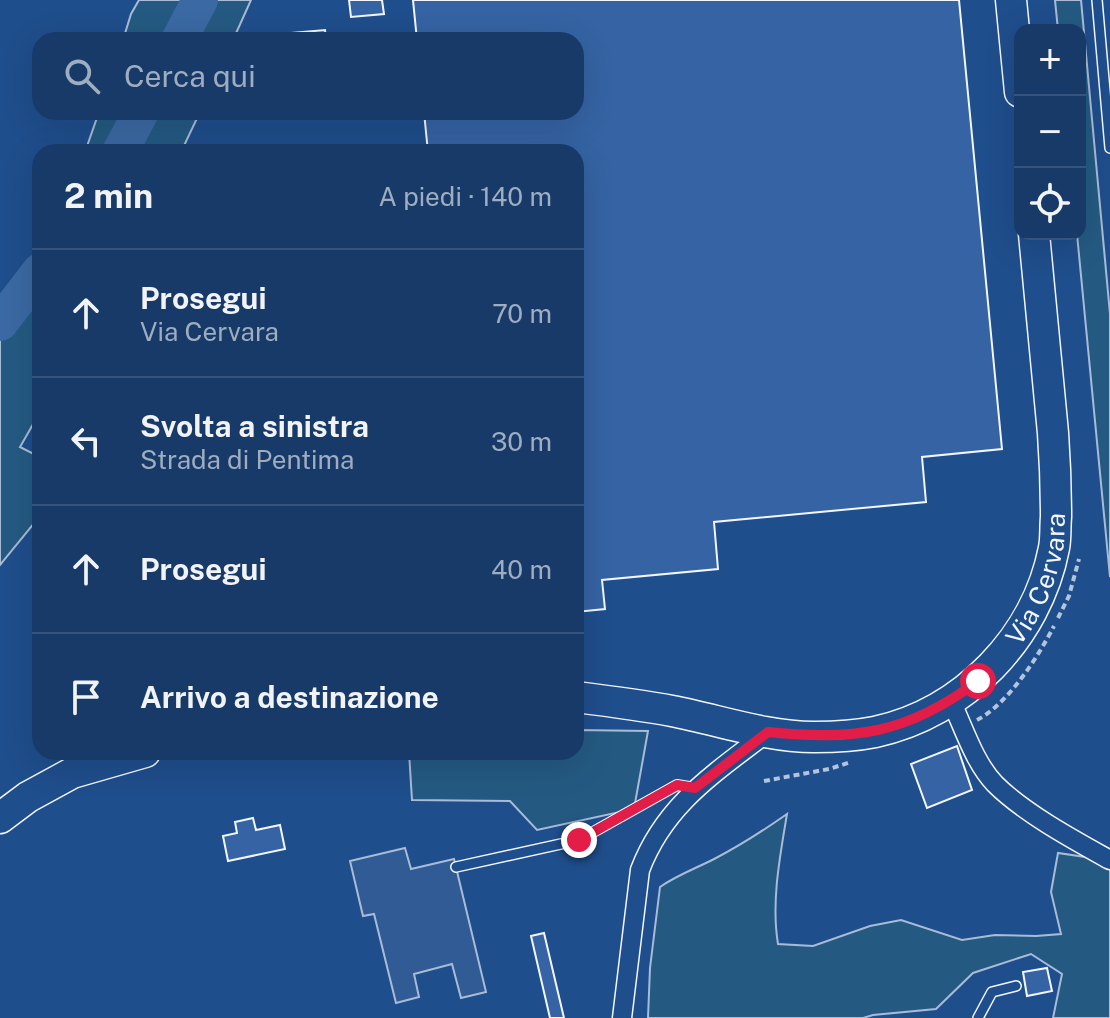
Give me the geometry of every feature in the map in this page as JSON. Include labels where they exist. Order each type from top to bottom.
[{"type":"main road","points":[[1011,0],[1014,31]]},
{"type":"main road","name":"Via Cervara","points":[[584,698],[669,710],[768,732],[811,737],[875,732],[911,721],[956,713],[978,681],[1013,641],[1044,588],[1055,545],[1056,482],[1035,240]]},
{"type":"main road","points":[[0,818],[28,797],[72,773],[117,760]]},
{"type":"street","points":[[956,713],[977,756],[995,783],[1032,813],[1110,860]]},
{"type":"street","points":[[622,1018],[640,870],[647,850],[671,815],[695,788],[768,732]]},
{"type":"lane","points":[[1097,0],[1110,148]]},
{"type":"lane","points":[[456,867],[579,840],[677,785],[695,788]]},
{"type":"lane","points":[[978,1018],[992,992],[1016,986]]},
{"type":"path","points":[[956,713],[990,713],[1000,704],[1044,645],[1069,596],[1079,554]]},
{"type":"path","points":[[764,781],[829,769],[857,760]]},
{"type":"shaded area","points":[[139,0],[251,0],[237,32],[125,32]]},
{"type":"shaded area","points":[[1055,0],[1081,0],[1083,24],[1057,24]]},
{"type":"shaded area","points":[[1086,54],[1110,314],[1110,577],[1078,240],[1086,240]]},
{"type":"shaded area","points":[[96,120],[196,120],[185,144],[88,144]]},
{"type":"shaded area","points":[[32,274],[32,426],[20,447],[32,453],[32,526],[0,565],[0,303]]},
{"type":"shaded area","points":[[584,730],[648,731],[634,809],[537,830],[510,801],[412,800],[410,760],[584,760]]},
{"type":"shaded area","points":[[787,814],[776,895],[778,944],[813,946],[870,926],[901,920],[962,940],[995,935],[1061,934],[1051,892],[1058,853],[1105,860],[1110,857],[1110,1018],[1053,1018],[1062,974],[1031,954],[973,973],[936,1009],[863,1018],[648,1018],[650,968],[660,887],[734,848]]},
{"type":"shaded area","points":[[405,848],[411,869],[454,859],[486,992],[461,998],[452,964],[414,974],[419,997],[396,1003],[374,914],[363,916],[350,861]]},
{"type":"building","points":[[349,0],[382,0],[384,14],[351,17]]},
{"type":"building","points":[[413,0],[959,0],[1002,449],[922,457],[926,502],[714,522],[718,569],[602,580],[605,609],[584,611],[584,144],[427,144],[425,120],[584,120],[584,32],[416,32]]},
{"type":"building","points":[[957,746],[972,790],[927,808],[911,764]]},
{"type":"building","points":[[253,818],[256,830],[280,825],[285,849],[228,861],[223,836],[237,833],[235,822]]},
{"type":"building","points":[[544,933],[564,1018],[550,1018],[531,936]]},
{"type":"building","points":[[1047,968],[1052,991],[1027,996],[1023,972]]},
{"type":"waterway","points":[[183,32],[200,0]]},
{"type":"waterway","points":[[124,144],[137,120]]},
{"type":"waterway","points":[[0,323],[32,281]]},
{"type":"route","points":[[579,840],[677,785],[695,788],[768,732],[811,737],[875,732],[911,721],[951,701],[978,681]]}]
